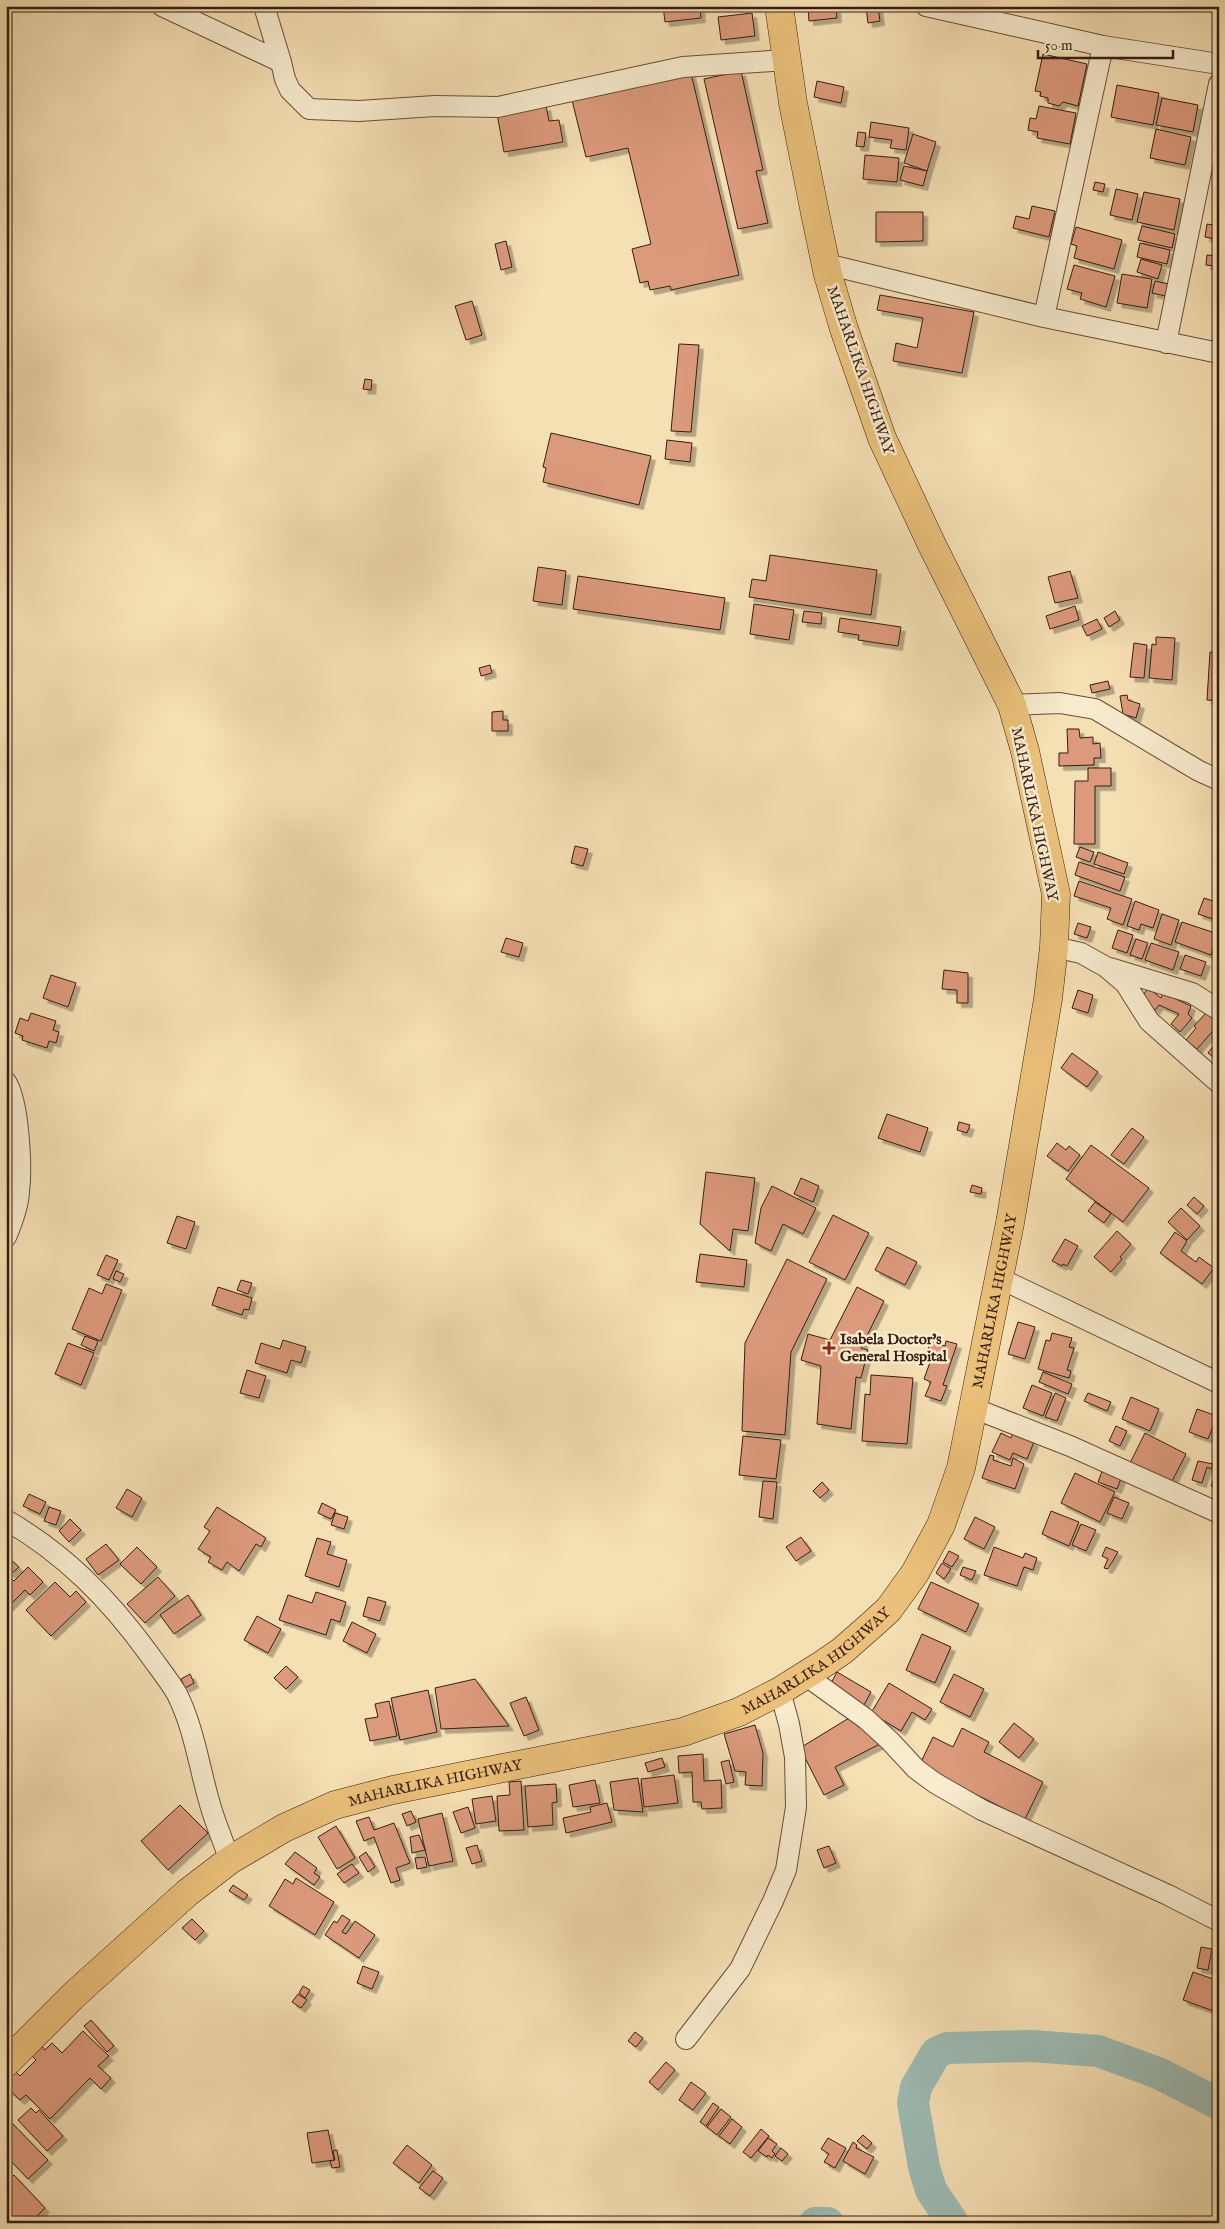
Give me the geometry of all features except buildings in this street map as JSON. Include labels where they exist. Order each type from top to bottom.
[{"type":"highway","name":"MAHARLIKA HIGHWAY","points":[[6,2064],[74,1995],[187,1892],[230,1860],[284,1828],[335,1805],[392,1790],[683,1732],[739,1712],[780,1691],[842,1651],[875,1622],[889,1609],[915,1573],[941,1525],[961,1468],[999,1278],[1048,999],[1054,947],[1056,894],[1025,750],[1012,705],[932,545],[882,438],[844,328],[826,264],[786,60],[779,6]]},
{"type":"street","points":[[162,6],[281,62]]},
{"type":"street","points":[[264,6],[285,79],[290,90],[309,108],[359,111],[435,106],[498,107],[683,67],[786,60]]},
{"type":"street","points":[[926,6],[957,10],[1103,46],[1219,64]]},
{"type":"street","points":[[1044,317],[1103,46]]},
{"type":"street","points":[[1166,343],[1219,84]]},
{"type":"street","points":[[826,264],[1044,317],[1166,343],[1219,352]]},
{"type":"street","points":[[1012,705],[1060,703],[1075,704],[1095,709],[1200,771],[1219,780]]},
{"type":"street","points":[[1054,947],[1080,953],[1106,967],[1192,993],[1219,1010]]},
{"type":"street","points":[[1106,967],[1125,983],[1149,1021],[1219,1083]]},
{"type":"street","points":[[6,1082],[15,1114],[20,1160],[20,1194],[6,1237]]},
{"type":"street","points":[[999,1278],[1219,1383]]},
{"type":"street","points":[[973,1408],[1070,1446],[1219,1513]]},
{"type":"street","points":[[6,1520],[36,1538],[67,1561],[101,1595],[134,1634],[177,1694],[193,1739],[212,1812],[230,1860]]},
{"type":"street","points":[[804,1675],[866,1719],[916,1769],[935,1783],[982,1810],[1160,1891],[1219,1921]]},
{"type":"street","points":[[686,2040],[740,1969],[786,1870],[796,1808],[795,1757],[780,1691]]},
{"type":"waterway","points":[[953,2223],[931,2190],[924,2167],[913,2103],[916,2087],[936,2053],[947,2048],[1032,2046],[1098,2051],[1158,2073],[1219,2104]]},
{"type":"waterway","points":[[815,2223],[828,2223]]},
{"type":"place","name":"Isabela Doctor's General Hospital","points":[[829,1348]]}]
